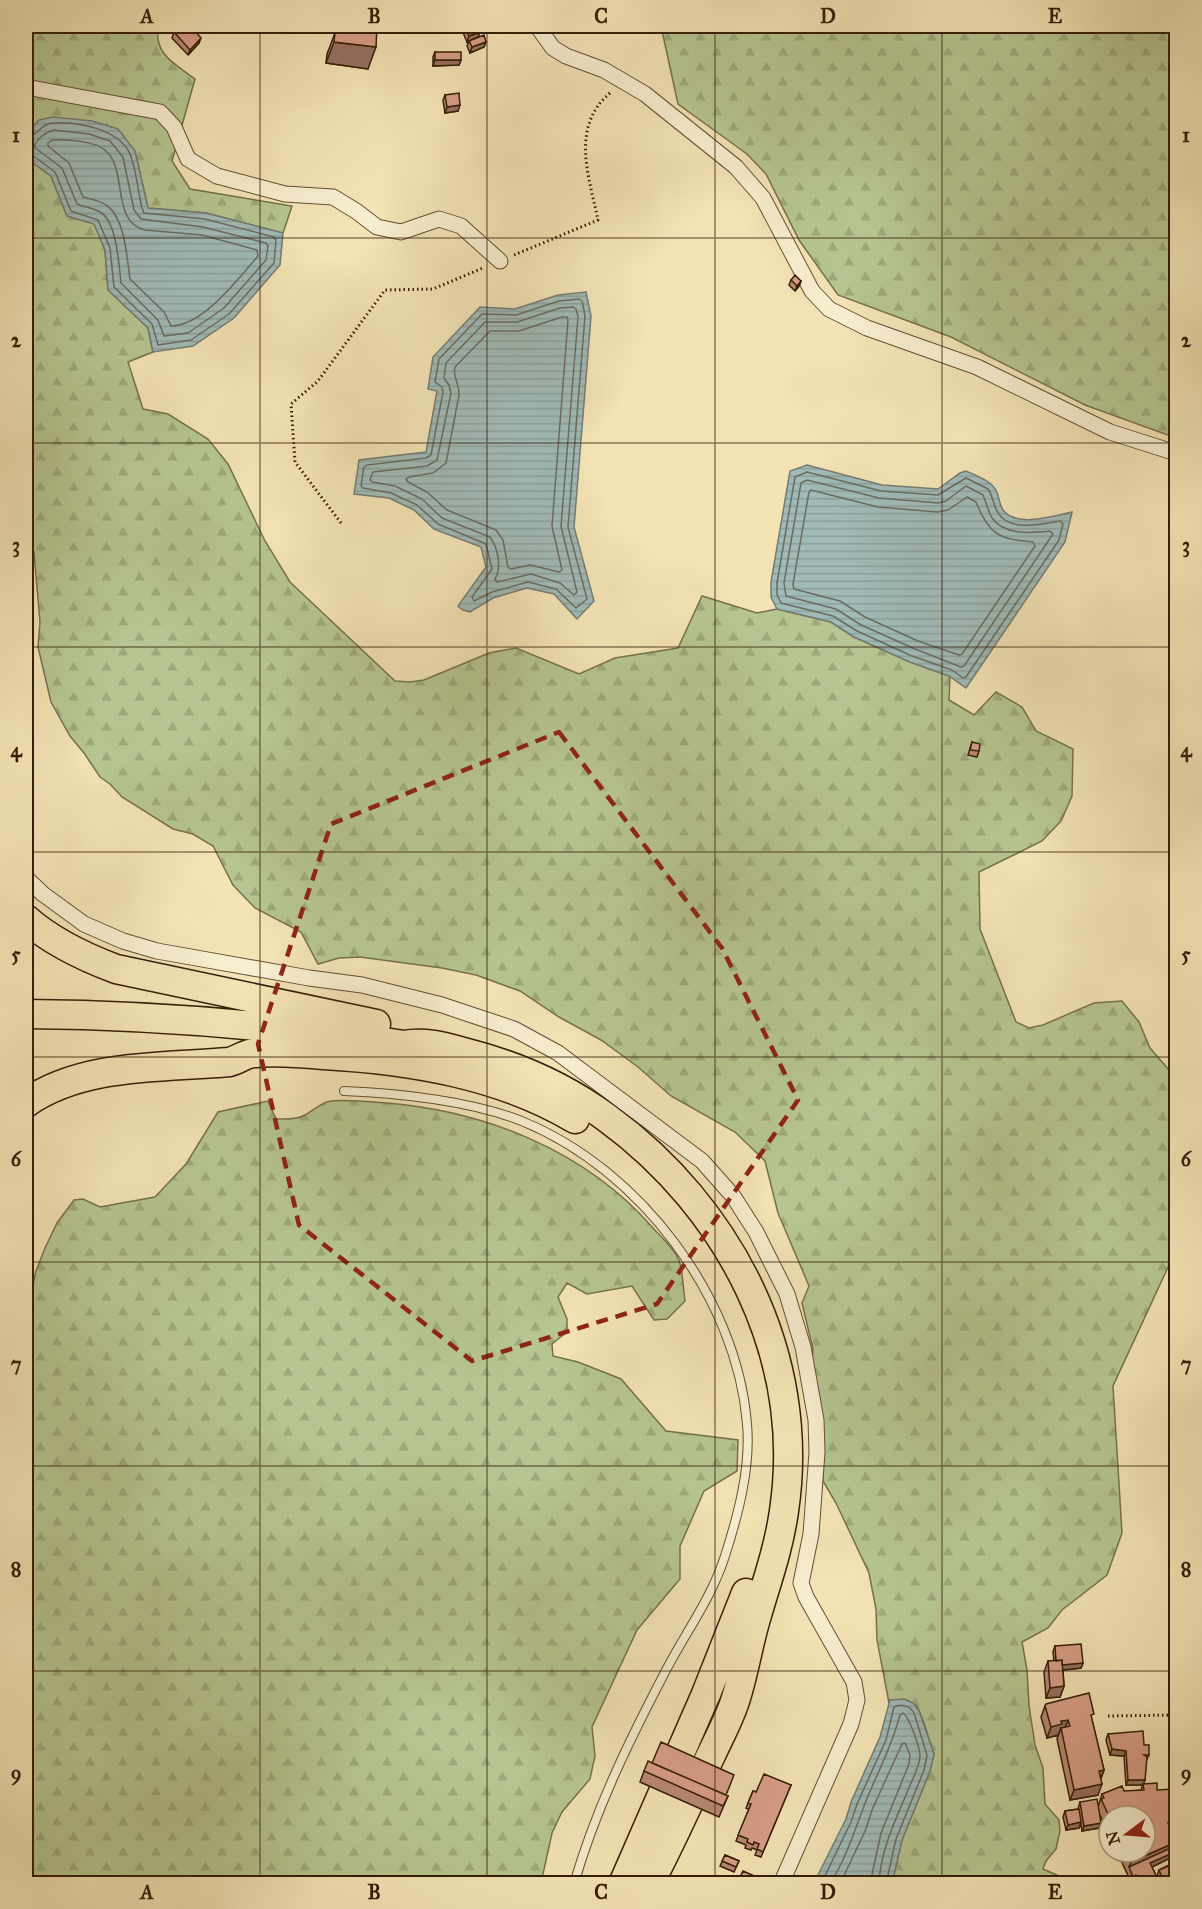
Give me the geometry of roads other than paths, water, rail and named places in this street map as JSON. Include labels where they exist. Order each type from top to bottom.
[{"type":"highway","points":[[26,919],[62,944],[98,963],[116,969],[406,1031],[422,1042],[524,1070],[559,1088],[616,1124],[660,1163],[701,1208],[732,1253],[759,1309],[777,1370],[785,1410],[787,1465],[784,1509],[771,1573],[756,1617],[733,1706],[688,1808],[649,1884]]},
{"type":"highway","points":[[26,1014],[186,1020],[295,1030],[404,1045],[422,1042]]},
{"type":"highway","points":[[26,1030],[204,1038],[237,1044],[251,1053]]},
{"type":"highway","points":[[26,1103],[48,1091],[84,1078],[127,1071],[229,1062],[251,1053],[338,1056],[416,1065],[479,1078],[552,1106],[615,1145],[662,1188],[684,1214],[708,1248],[739,1305],[759,1364],[769,1419],[769,1480],[763,1528],[741,1610],[623,1884]]},
{"type":"street","points":[[537,26],[546,40],[560,52],[604,70],[645,94],[736,167],[763,198],[812,291],[829,309],[867,328],[977,367],[1110,432],[1176,453]]},
{"type":"street","points":[[26,87],[160,112],[174,127],[188,159],[217,177],[285,194],[333,197],[377,227],[401,232],[439,219],[461,226],[500,261]]},
{"type":"street","points":[[26,878],[43,894],[84,924],[131,944],[157,951],[309,978],[362,985],[442,1005],[514,1029],[558,1053],[680,1143],[702,1161],[733,1196],[756,1232],[783,1286],[804,1347],[816,1420],[817,1452],[811,1534],[801,1583],[806,1597],[849,1670],[857,1694],[851,1724],[781,1884]]},
{"type":"lane","points":[[344,1091],[433,1100],[511,1118],[547,1133],[598,1164],[652,1214],[678,1247],[712,1305],[735,1363],[745,1407],[748,1437],[740,1501],[724,1558],[715,1584],[664,1674],[619,1763],[594,1824],[574,1884]]},
{"type":"water","points":[[53,117],[92,121],[118,129],[135,151],[148,208],[206,213],[283,233],[280,265],[234,318],[193,346],[153,352],[148,328],[108,290],[105,250],[94,224],[67,216],[51,176],[26,158],[26,135],[39,120]]},
{"type":"water","points":[[586,292],[591,316],[574,527],[594,601],[577,619],[554,594],[527,588],[493,598],[470,612],[463,610],[458,606],[486,567],[481,547],[434,529],[414,510],[389,498],[354,494],[359,460],[426,452],[437,391],[428,389],[433,357],[480,307],[515,309],[558,295]]},
{"type":"water","points":[[807,465],[882,485],[938,489],[966,471],[984,479],[995,488],[1003,510],[1009,515],[1026,520],[1072,512],[1065,542],[966,688],[949,676],[910,662],[854,637],[831,622],[777,609],[771,597],[771,582],[790,471]]},
{"type":"water","points":[[904,1699],[913,1703],[919,1711],[934,1754],[930,1771],[902,1840],[892,1883],[814,1883],[846,1819],[851,1802],[880,1737],[890,1700]]}]
